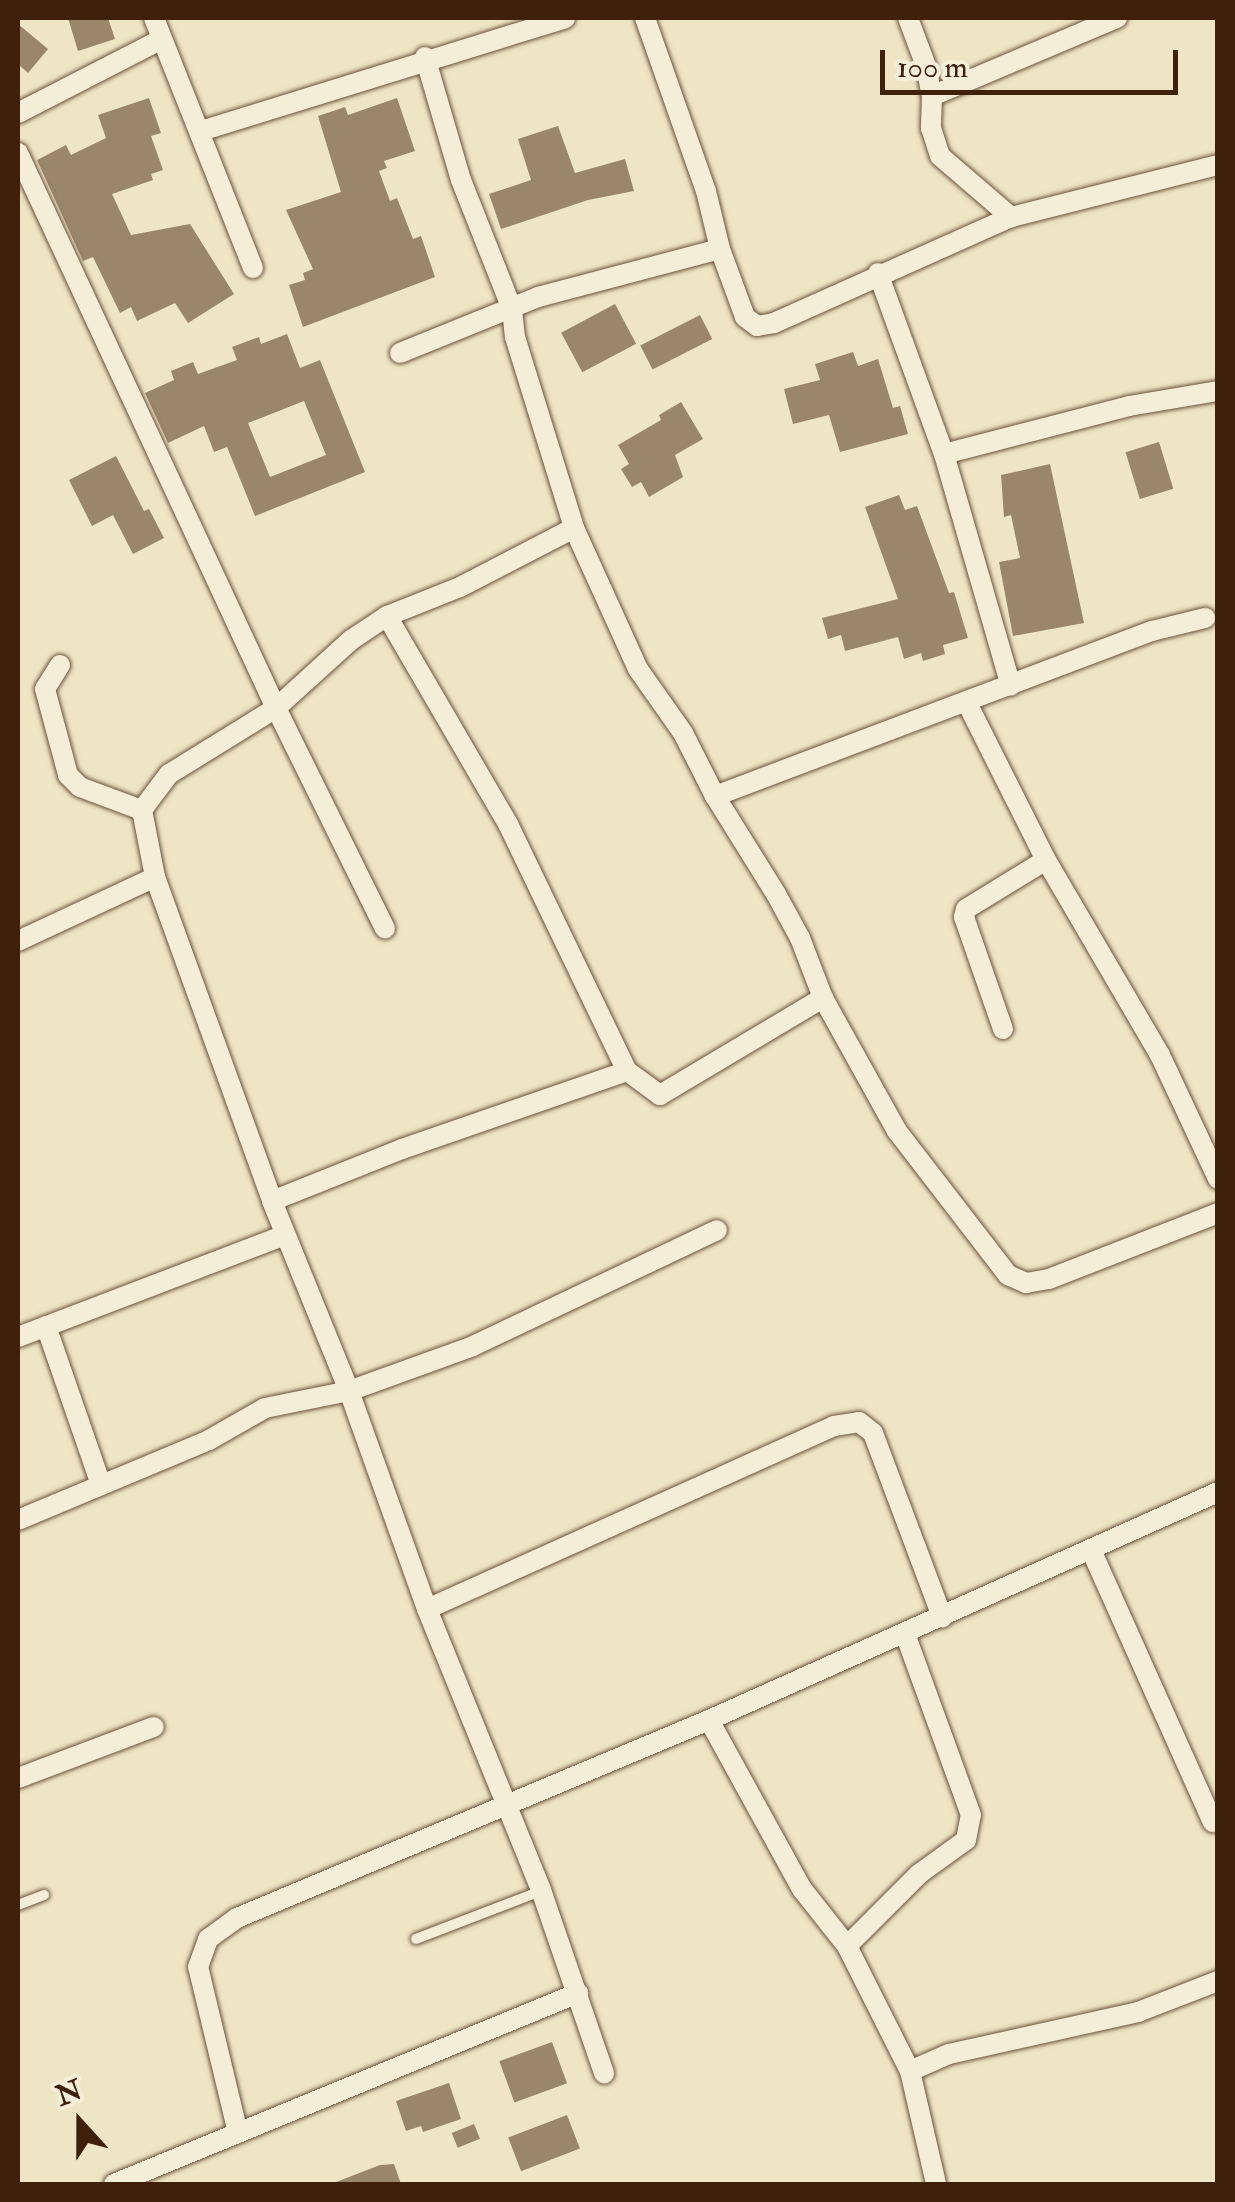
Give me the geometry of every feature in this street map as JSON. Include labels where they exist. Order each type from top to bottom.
[{"type":"street","points":[[154,18],[253,268]]},
{"type":"street","points":[[200,131],[352,86],[425,57],[565,18]]},
{"type":"street","points":[[644,18],[706,191],[720,248],[745,316],[757,326],[800,312],[878,273],[1011,217],[1218,165]]},
{"type":"street","points":[[908,18],[932,96],[932,128],[940,156],[1011,217]]},
{"type":"street","points":[[932,96],[1116,18]]},
{"type":"street","points":[[18,113],[160,40]]},
{"type":"street","points":[[425,57],[467,196],[512,309],[515,337],[574,528],[638,670],[684,733],[715,796],[800,938],[823,998],[897,1131],[1008,1275],[1026,1283],[1049,1279],[1218,1213]]},
{"type":"street","points":[[18,153],[276,708],[385,929]]},
{"type":"street","points":[[400,353],[538,297],[720,248]]},
{"type":"street","points":[[878,273],[944,454],[1011,686]]},
{"type":"street","points":[[944,454],[1128,406],[1218,391]]},
{"type":"street","points":[[574,528],[460,587],[387,616],[321,663],[276,708],[169,774],[142,810],[155,876],[272,1201],[350,1391],[427,1610],[542,1890],[604,2073]]},
{"type":"street","points":[[387,616],[508,824],[627,1070],[660,1095],[823,998]]},
{"type":"street","points":[[715,796],[1152,631],[1205,618]]},
{"type":"street","points":[[60,665],[45,689],[68,775],[80,788],[142,810]]},
{"type":"street","points":[[966,703],[1046,860],[1160,1055],[1218,1179]]},
{"type":"street","points":[[1003,1029],[967,926],[966,909],[1046,860]]},
{"type":"street","points":[[18,940],[155,876]]},
{"type":"street","points":[[272,1201],[402,1149],[627,1070]]},
{"type":"street","points":[[18,1520],[208,1440],[264,1408],[350,1391],[474,1346],[717,1230]]},
{"type":"street","points":[[18,1337],[285,1234]]},
{"type":"street","points":[[46,1326],[100,1485]]},
{"type":"street","points":[[427,1610],[834,1426],[859,1422],[873,1433],[942,1616]]},
{"type":"street","points":[[238,2132],[198,1967],[208,1939],[236,1918],[507,1801],[708,1720],[1092,1552],[1218,1492]]},
{"type":"street","points":[[1092,1552],[1213,1822]]},
{"type":"street","points":[[847,1946],[919,1874],[966,1840],[971,1815],[905,1634]]},
{"type":"street","points":[[708,1720],[802,1888],[847,1946],[910,2071],[936,2184]]},
{"type":"street","points":[[18,1778],[154,1727]]},
{"type":"street","points":[[910,2071],[948,2054],[1138,2012],[1217,1982]]},
{"type":"street","points":[[114,2184],[578,1993]]},
{"type":"lane","points":[[416,1939],[542,1890]]},
{"type":"lane","points":[[18,1905],[44,1895]]},
{"type":"building","points":[[68,18],[108,18],[115,39],[78,51]]},
{"type":"building","points":[[18,24],[48,49],[28,73],[18,64]]},
{"type":"building","points":[[149,98],[161,133],[151,136],[163,170],[151,174],[153,180],[112,194],[131,235],[190,224],[234,294],[188,323],[175,303],[137,321],[131,307],[120,313],[93,257],[83,261],[37,160],[66,145],[71,155],[106,138],[98,115]]},
{"type":"building","points":[[397,98],[415,151],[384,161],[387,168],[379,171],[390,201],[397,198],[413,239],[421,236],[435,277],[303,327],[289,285],[305,280],[303,273],[313,269],[286,210],[341,192],[318,116],[345,107],[348,115]]},
{"type":"building","points":[[558,126],[575,173],[625,159],[634,191],[588,200],[501,229],[489,194],[531,180],[518,139]]},
{"type":"building","points":[[615,304],[636,344],[582,372],[561,333]]},
{"type":"building","points":[[700,315],[712,339],[653,369],[640,345]]},
{"type":"building","points":[[287,334],[300,368],[320,360],[365,472],[255,516],[227,447],[214,452],[204,426],[168,443],[145,393],[174,380],[171,371],[193,362],[198,374],[237,360],[232,347],[259,337],[261,344]],"holes":[[[304,401],[326,455],[270,477],[248,423]]]},
{"type":"building","points":[[853,352],[858,366],[878,359],[893,408],[900,406],[908,434],[840,452],[829,415],[793,424],[784,389],[820,380],[815,364]]},
{"type":"building","points":[[681,402],[703,439],[675,455],[683,477],[649,497],[641,482],[632,487],[621,469],[629,464],[618,445],[661,420],[659,415]]},
{"type":"building","points":[[1159,442],[1173,489],[1140,499],[1126,452]]},
{"type":"building","points":[[116,456],[144,511],[149,509],[164,538],[133,554],[113,515],[92,526],[69,480]]},
{"type":"building","points":[[1050,464],[1084,623],[1013,636],[999,562],[1020,558],[1011,515],[1004,517],[1001,475]]},
{"type":"building","points":[[899,495],[905,510],[917,506],[949,593],[954,592],[968,638],[943,645],[945,654],[923,661],[921,653],[904,659],[898,637],[845,651],[841,635],[828,639],[822,618],[898,599],[865,507]]},
{"type":"building","points":[[552,2042],[567,2083],[514,2102],[499,2061]]},
{"type":"building","points":[[449,2083],[461,2119],[423,2132],[421,2126],[406,2131],[396,2101]]},
{"type":"building","points":[[567,2115],[580,2149],[521,2171],[508,2138]]},
{"type":"building","points":[[474,2124],[480,2139],[458,2148],[452,2133]]},
{"type":"building","points":[[394,2164],[401,2184],[331,2184],[380,2165]]}]
